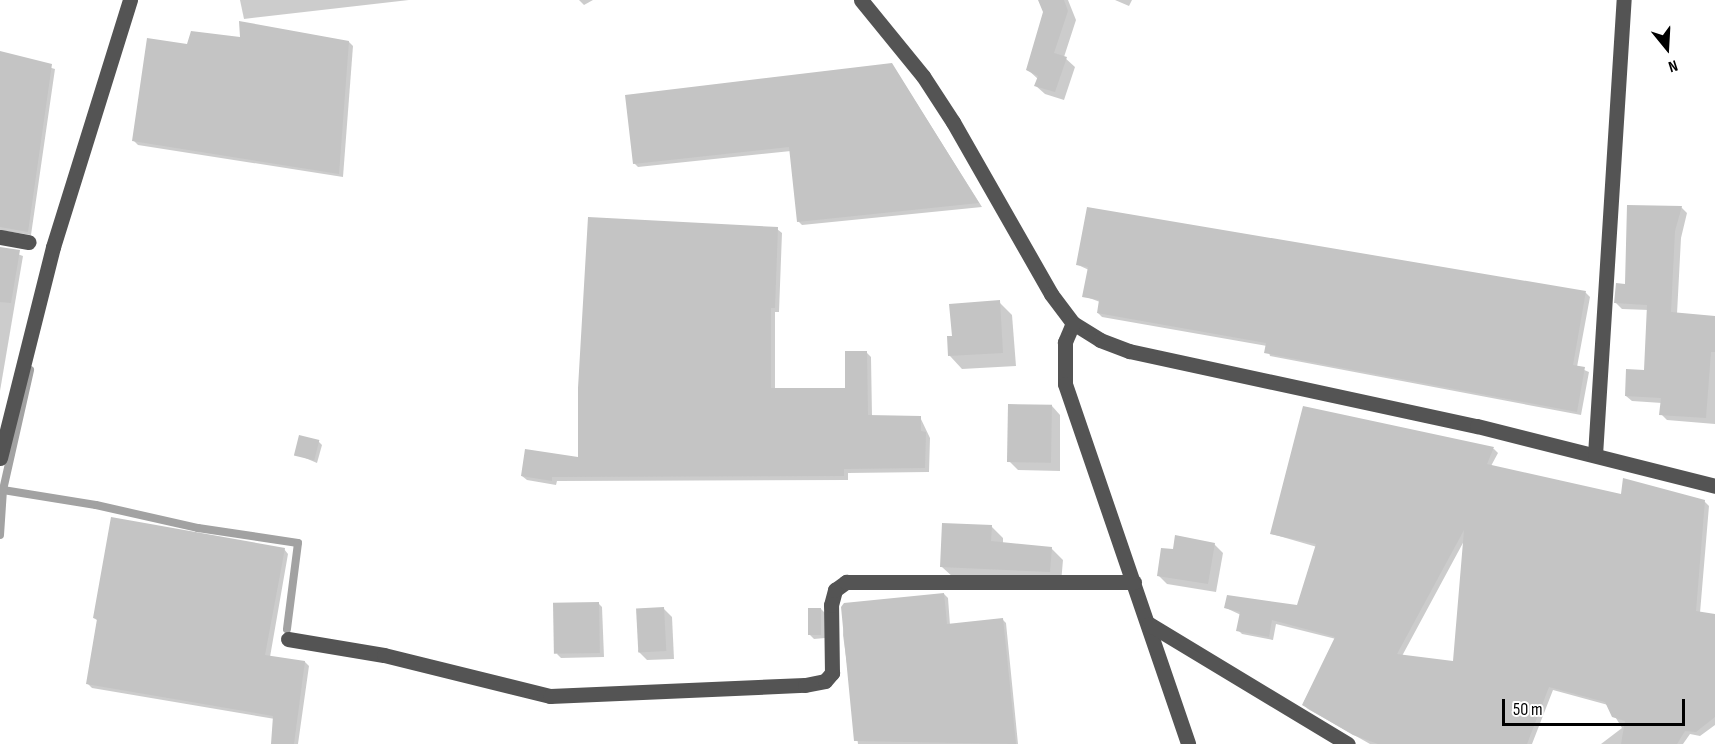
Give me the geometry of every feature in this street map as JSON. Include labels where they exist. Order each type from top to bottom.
[{"type":"street","points":[[0,458],[53,248],[130,0]]},
{"type":"street","points":[[861,0],[923,76],[1051,294],[1073,323],[1100,340],[1129,351],[1595,455],[1715,486]]},
{"type":"street","points":[[1595,455],[1624,0]]},
{"type":"street","points":[[0,237],[29,242]]},
{"type":"street","points":[[1073,323],[1065,342],[1065,384],[1094,476],[1149,624],[1188,744]]},
{"type":"street","points":[[288,639],[384,655],[550,696],[805,685],[825,681],[832,673],[831,605],[835,590],[846,582],[1134,582]]},
{"type":"street","points":[[1149,624],[1348,744]]},
{"type":"building","points":[[1038,0],[1064,0],[1068,11],[1054,53],[1067,57],[1055,92],[1034,86],[1038,76],[1026,70],[1043,12]]},
{"type":"building","points":[[239,21],[349,41],[339,174],[132,141],[147,38],[187,44],[191,31],[240,37]]},
{"type":"building","points":[[0,51],[52,64],[28,232],[0,227]]},
{"type":"building","points":[[892,63],[979,203],[797,222],[789,147],[633,164],[625,95]]},
{"type":"building","points":[[1627,205],[1682,206],[1675,231],[1671,312],[1715,316],[1715,352],[1711,352],[1706,418],[1659,415],[1661,398],[1625,396],[1626,369],[1644,370],[1647,305],[1614,303],[1616,283],[1625,284]]},
{"type":"building","points":[[1087,207],[1586,291],[1573,365],[1585,367],[1577,412],[1264,353],[1266,343],[1097,313],[1099,300],[1082,297],[1088,267],[1076,265]]},
{"type":"building","points":[[588,217],[778,227],[775,308],[771,308],[771,388],[845,388],[845,351],[867,351],[868,415],[921,416],[921,431],[926,432],[925,468],[844,469],[844,476],[552,477],[552,481],[521,476],[525,449],[578,457],[578,388]]},
{"type":"building","points":[[0,247],[20,250],[11,303],[0,302]]},
{"type":"building","points":[[1000,300],[1003,353],[948,356],[947,336],[952,336],[949,304]]},
{"type":"building","points":[[1008,404],[1052,405],[1051,463],[1007,462]]},
{"type":"building","points":[[1303,406],[1494,447],[1487,464],[1621,494],[1623,478],[1705,500],[1696,611],[1715,614],[1715,717],[1696,732],[1685,731],[1677,744],[1621,744],[1625,721],[1612,717],[1605,702],[1549,687],[1527,744],[1378,744],[1353,735],[1302,705],[1335,637],[1272,620],[1269,637],[1236,631],[1240,612],[1224,608],[1227,595],[1297,605],[1316,544],[1270,534]],"holes":[[[1464,530],[1453,661],[1397,654]]]},
{"type":"building","points":[[299,435],[319,440],[314,460],[294,455]]},
{"type":"building","points":[[111,517],[285,548],[265,655],[305,661],[294,744],[271,744],[273,716],[86,684],[97,619],[93,618]]},
{"type":"building","points":[[942,523],[992,525],[991,541],[1052,547],[1050,572],[940,567]]},
{"type":"building","points":[[1175,535],[1215,543],[1208,584],[1157,576],[1161,548],[1173,549]]},
{"type":"building","points":[[944,593],[947,624],[1003,618],[1016,744],[854,741],[841,607],[844,603]]},
{"type":"building","points":[[599,602],[600,653],[554,654],[553,603]]},
{"type":"building","points":[[664,607],[666,651],[638,652],[636,608]]},
{"type":"building","points":[[808,608],[821,608],[821,635],[808,635]]},
{"type":"waterway","points":[[0,535],[3,490],[30,370]]},
{"type":"waterway","points":[[3,490],[96,505],[198,528],[298,543],[287,629]]}]
